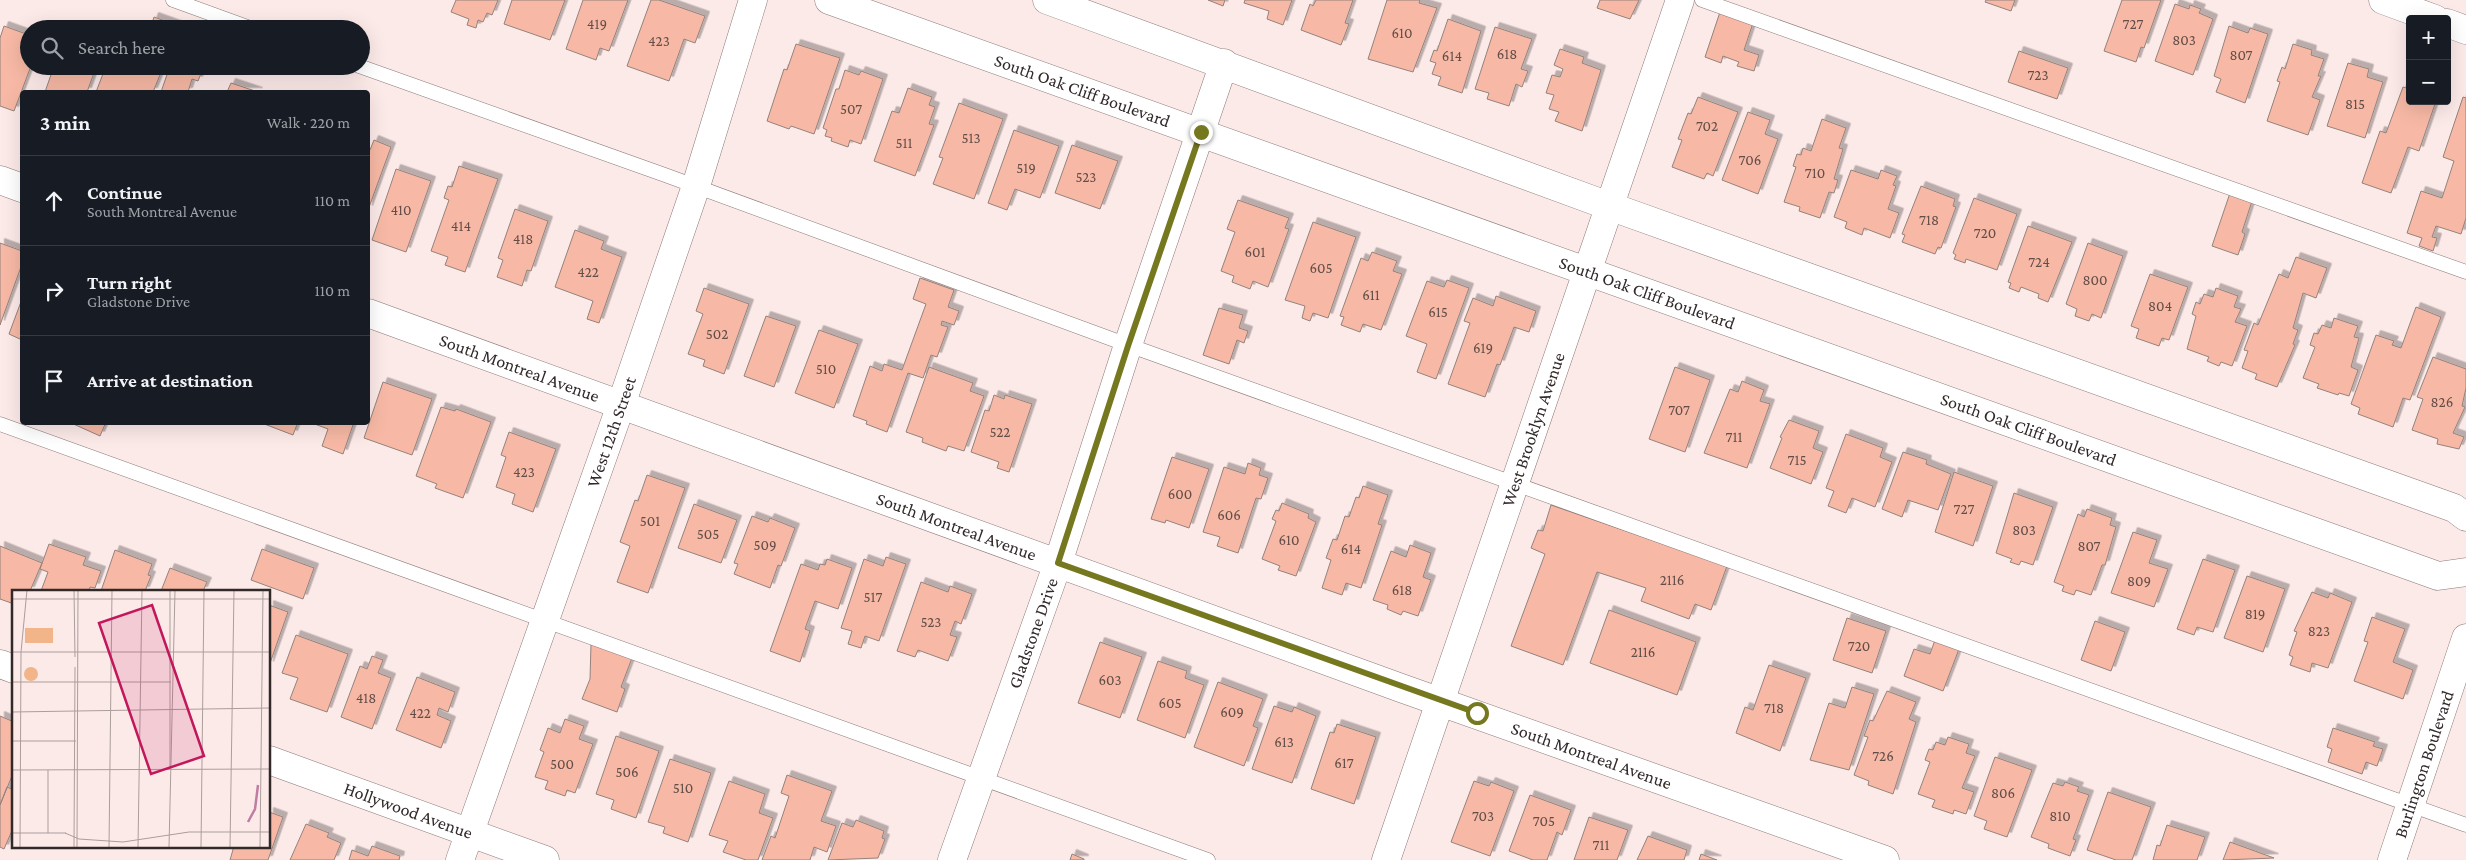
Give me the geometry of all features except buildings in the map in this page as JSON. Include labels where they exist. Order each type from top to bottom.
[{"type":"street","name":"West 12th Street","points":[[460,860],[696,186],[753,0]]},
{"type":"street","name":"South Oak Cliff Boulevard","points":[[829,0],[2438,576],[2466,572]]},
{"type":"street","points":[[1047,0],[1224,63],[1609,206],[2454,508],[2466,516]]},
{"type":"street","name":"West Brooklyn Avenue","points":[[1386,860],[1680,0]]},
{"type":"street","points":[[2383,0],[2424,15]]},
{"type":"street","points":[[2451,24],[2466,30]]},
{"type":"street","name":"Gladstone Drive","points":[[952,860],[1058,563],[1128,346],[1224,63]]},
{"type":"street","points":[[0,180],[20,187]]},
{"type":"street","name":"South Montreal Avenue","points":[[370,314],[1885,860]]},
{"type":"street","name":"Burlington Boulevard","points":[[2392,860],[2466,638]]},
{"type":"street","points":[[0,664],[12,668]]},
{"type":"street","name":"Hollywood Avenue","points":[[270,760],[545,860]]},
{"type":"lane","points":[[172,0],[228,20]]},
{"type":"lane","points":[[1702,0],[2466,272]]},
{"type":"lane","points":[[370,70],[696,186],[1128,346],[2466,825]]},
{"type":"lane","points":[[0,424],[545,619],[1208,860]]},
{"type":"route","points":[[1201,132],[1128,346],[1058,563],[1401,688],[1477,713]]}]
